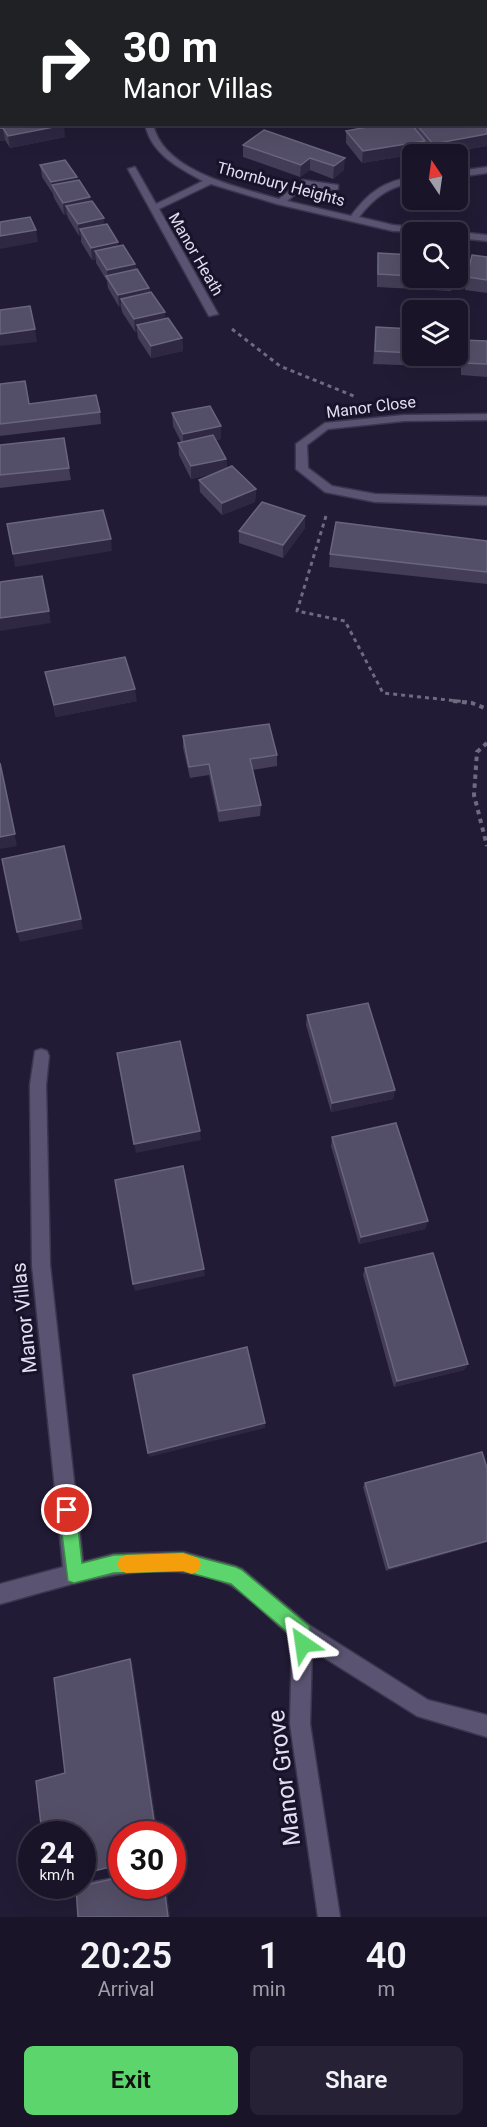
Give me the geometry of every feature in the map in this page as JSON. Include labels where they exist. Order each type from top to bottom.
[{"type":"street","name":"Thornbury Heights","points":[[149,126],[151,134],[171,160],[210,181],[280,202],[402,229]]},
{"type":"street","name":"Manor Heath","points":[[132,169],[213,314]]},
{"type":"street","points":[[468,173],[487,170]]},
{"type":"street","name":"Manor Heath","points":[[153,209],[210,181]]},
{"type":"street","points":[[353,219],[370,197],[389,184],[402,182]]},
{"type":"street","points":[[280,202],[303,183],[335,187]]},
{"type":"street","points":[[468,236],[487,238]]},
{"type":"street","name":"Manor Close","points":[[487,417],[383,420],[325,426],[301,444],[302,469],[329,489],[375,498],[487,501]]},
{"type":"street","name":"Manor Villas","points":[[41,1056],[38,1085],[41,1265],[74,1574]]},
{"type":"street","points":[[0,1594],[114,1564],[183,1562],[236,1576],[302,1632],[424,1709],[487,1726]]},
{"type":"street","name":"Manor Grove","points":[[302,1632],[300,1724],[329,1917]]},
{"type":"path","points":[[213,314],[280,366],[378,406],[383,420]]},
{"type":"path","points":[[329,489],[330,501],[297,611],[345,621],[383,693],[472,703],[487,709]]},
{"type":"path","points":[[487,743],[477,752],[474,795],[487,846]]},
{"type":"building","points":[[0,126],[59,126],[8,136],[3,128]]},
{"type":"building","points":[[372,126],[413,126],[425,141],[402,144],[363,151],[346,131]]},
{"type":"building","points":[[418,126],[487,126],[487,134],[433,144]]},
{"type":"building","points":[[264,130],[345,158],[334,166],[310,158],[301,165],[243,145]]},
{"type":"building","points":[[65,160],[77,177],[51,182],[40,165]]},
{"type":"building","points":[[79,180],[90,197],[63,203],[52,185]]},
{"type":"building","points":[[92,201],[104,218],[78,224],[66,206]]},
{"type":"building","points":[[30,217],[36,230],[0,236],[0,222]]},
{"type":"building","points":[[107,224],[118,242],[91,248],[80,229]]},
{"type":"building","points":[[123,245],[135,264],[107,270],[95,251]]},
{"type":"building","points":[[378,253],[402,254],[402,275],[378,274]]},
{"type":"building","points":[[472,255],[487,257],[487,280],[468,277]]},
{"type":"building","points":[[137,269],[149,288],[118,295],[106,276]]},
{"type":"building","points":[[151,292],[165,312],[134,319],[121,299]]},
{"type":"building","points":[[30,306],[35,329],[0,334],[0,310]]},
{"type":"building","points":[[168,318],[182,338],[151,346],[137,325]]},
{"type":"building","points":[[376,327],[402,328],[402,352],[375,351]]},
{"type":"building","points":[[468,340],[487,341],[487,364],[468,363]]},
{"type":"building","points":[[25,381],[29,404],[96,395],[100,412],[0,424],[0,384]]},
{"type":"building","points":[[210,406],[221,426],[183,434],[172,413]]},
{"type":"building","points":[[213,435],[226,459],[191,466],[178,443]]},
{"type":"building","points":[[64,438],[69,468],[0,475],[0,445]]},
{"type":"building","points":[[232,466],[256,489],[222,503],[199,480]]},
{"type":"building","points":[[262,502],[305,516],[283,545],[239,531]]},
{"type":"building","points":[[103,510],[111,539],[13,554],[7,524]]},
{"type":"building","points":[[336,522],[487,541],[487,572],[330,554]]},
{"type":"building","points":[[42,576],[49,611],[0,618],[0,582]]},
{"type":"building","points":[[125,657],[135,689],[54,705],[45,672]]},
{"type":"building","points":[[269,724],[277,755],[250,759],[261,805],[219,811],[209,764],[189,767],[183,736]]},
{"type":"building","points":[[0,763],[15,834],[0,837]]},
{"type":"building","points":[[64,846],[81,919],[17,932],[2,859]]},
{"type":"building","points":[[368,1003],[395,1090],[332,1103],[307,1015]]},
{"type":"building","points":[[180,1041],[200,1131],[134,1144],[117,1053]]},
{"type":"building","points":[[396,1123],[428,1221],[361,1237],[332,1137]]},
{"type":"building","points":[[183,1166],[204,1269],[133,1284],[115,1180]]},
{"type":"building","points":[[433,1253],[468,1364],[397,1381],[365,1268]]},
{"type":"building","points":[[247,1347],[265,1423],[148,1453],[133,1375]]},
{"type":"building","points":[[482,1452],[487,1468],[487,1541],[389,1568],[365,1483]]},
{"type":"building","points":[[130,1659],[154,1821],[108,1821],[108,1868],[96,1870],[96,1821],[41,1821],[36,1781],[65,1773],[54,1678]]},
{"type":"building","points":[[108,1880],[108,1899],[166,1899],[168,1917],[78,1917],[77,1899],[96,1899],[96,1883]]},
{"type":"slow traffic","points":[[126,1564],[183,1562],[192,1565]]},
{"type":"route","points":[[67,1510],[74,1574],[114,1564],[183,1562],[236,1576],[302,1632],[303,1644]]}]
